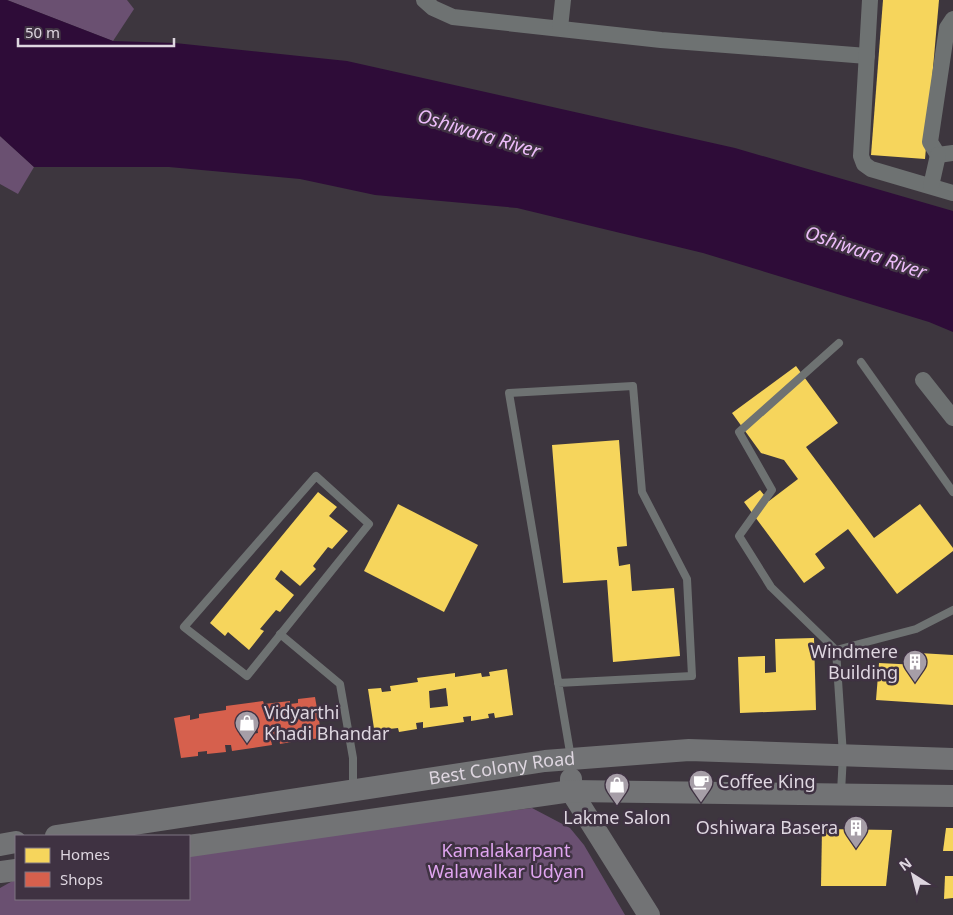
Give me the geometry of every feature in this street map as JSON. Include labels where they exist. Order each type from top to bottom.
[{"type":"street","points":[[424,0],[433,8],[453,17],[662,40],[867,56]]},
{"type":"street","points":[[560,28],[563,0]]},
{"type":"street","points":[[870,0],[861,156],[864,164],[871,169],[953,193]]},
{"type":"street","points":[[931,186],[946,154],[930,142],[947,28],[953,19]]},
{"type":"street","points":[[923,380],[953,418]]},
{"type":"street","name":"Best Colony Road","points":[[63,835],[571,760],[689,750],[953,760]]},
{"type":"street","points":[[571,760],[571,791],[649,915]]},
{"type":"street","name":"Best Colony Road","points":[[190,846],[571,791],[953,796]]},
{"type":"street","points":[[0,845],[15,842]]},
{"type":"street","points":[[0,872],[15,870]]},
{"type":"lane","points":[[840,343],[739,432],[772,490],[740,536],[771,587],[836,650],[843,756],[840,794]]},
{"type":"lane","points":[[860,362],[953,492]]},
{"type":"lane","points":[[558,683],[692,676],[687,579],[642,492],[633,386],[509,393],[571,760]]},
{"type":"lane","points":[[316,476],[369,524],[280,634],[247,676],[184,627],[316,476]]},
{"type":"lane","points":[[836,650],[916,629],[953,610]]},
{"type":"lane","points":[[280,634],[340,684],[353,758],[354,791]]},
{"type":"green space","points":[[7,0],[127,0],[134,9],[113,41]]},
{"type":"green space","points":[[0,136],[34,167],[18,194],[0,184]]},
{"type":"green space","name":"Kamalakarpant Walawalkar Udyan","points":[[532,808],[570,828],[584,845],[625,915],[0,915],[0,888],[15,880],[15,900],[190,900],[190,850]]},
{"type":"water","name":"Oshiwara River","points":[[0,0],[7,0],[113,41],[175,43],[347,61],[735,148],[953,211],[953,332],[929,322],[703,253],[517,208],[375,195],[300,179],[169,167],[34,167],[0,136]]},
{"type":"building: Homes","points":[[883,0],[939,0],[925,159],[871,155]]},
{"type":"building: Homes","points":[[796,366],[838,423],[806,447],[874,538],[920,504],[953,548],[953,551],[897,594],[848,529],[815,554],[825,568],[804,583],[744,502],[760,490],[769,501],[798,479],[784,460],[761,453],[732,413]]},
{"type":"building: Homes","points":[[619,440],[627,546],[617,547],[619,566],[630,564],[632,591],[674,588],[680,656],[613,662],[607,580],[563,583],[552,445]]},
{"type":"building: Homes","points":[[318,492],[337,507],[329,516],[348,531],[332,549],[328,547],[313,566],[316,569],[300,586],[281,570],[275,579],[294,595],[280,612],[276,610],[260,629],[264,631],[249,650],[228,632],[225,636],[210,623]]},
{"type":"building: Homes","points":[[398,504],[478,545],[444,612],[364,571]]},
{"type":"building: Homes","points":[[814,638],[816,710],[740,713],[738,657],[765,656],[765,673],[776,672],[775,639]]},
{"type":"building: Homes","name":"Windmere Building","points":[[919,653],[953,655],[953,705],[876,700],[879,663],[918,665]]},
{"type":"building: Homes","points":[[507,669],[513,715],[495,718],[494,713],[488,714],[489,718],[471,721],[471,716],[463,717],[464,722],[423,728],[423,722],[416,723],[417,729],[399,732],[398,728],[389,729],[390,733],[375,735],[368,689],[381,688],[382,692],[391,691],[390,686],[418,682],[417,678],[455,673],[455,677],[481,673],[482,677],[490,676],[489,672]],"holes":[[[446,688],[448,706],[430,708],[429,691]]]},
{"type":"building: Homes","points":[[946,828],[953,828],[953,851],[943,851]]},
{"type":"building: Homes","name":"Oshiwara Basera","points":[[822,829],[892,830],[886,886],[821,886]]},
{"type":"building: Homes","points":[[945,876],[953,876],[953,898],[944,899]]},
{"type":"building: Shops","points":[[315,697],[322,738],[303,740],[303,736],[297,737],[297,741],[280,744],[279,739],[271,740],[272,745],[232,751],[231,745],[225,745],[226,752],[207,754],[207,751],[198,752],[198,756],[181,758],[174,718],[190,715],[190,720],[199,718],[199,714],[226,710],[226,706],[263,701],[264,704],[290,701],[290,704],[298,703],[298,699]],"holes":[[[255,715],[258,733],[240,736],[237,718]]]},
{"type":"place","name":"Windmere Building","points":[[915,683]]},
{"type":"place","name":"Vidyarthi Khadi Bhandar","points":[[247,744]]},
{"type":"place","name":"Coffee King","points":[[701,803]]},
{"type":"place","name":"Lakme Salon","points":[[617,806]]},
{"type":"place","name":"Oshiwara Basera","points":[[856,849]]}]
